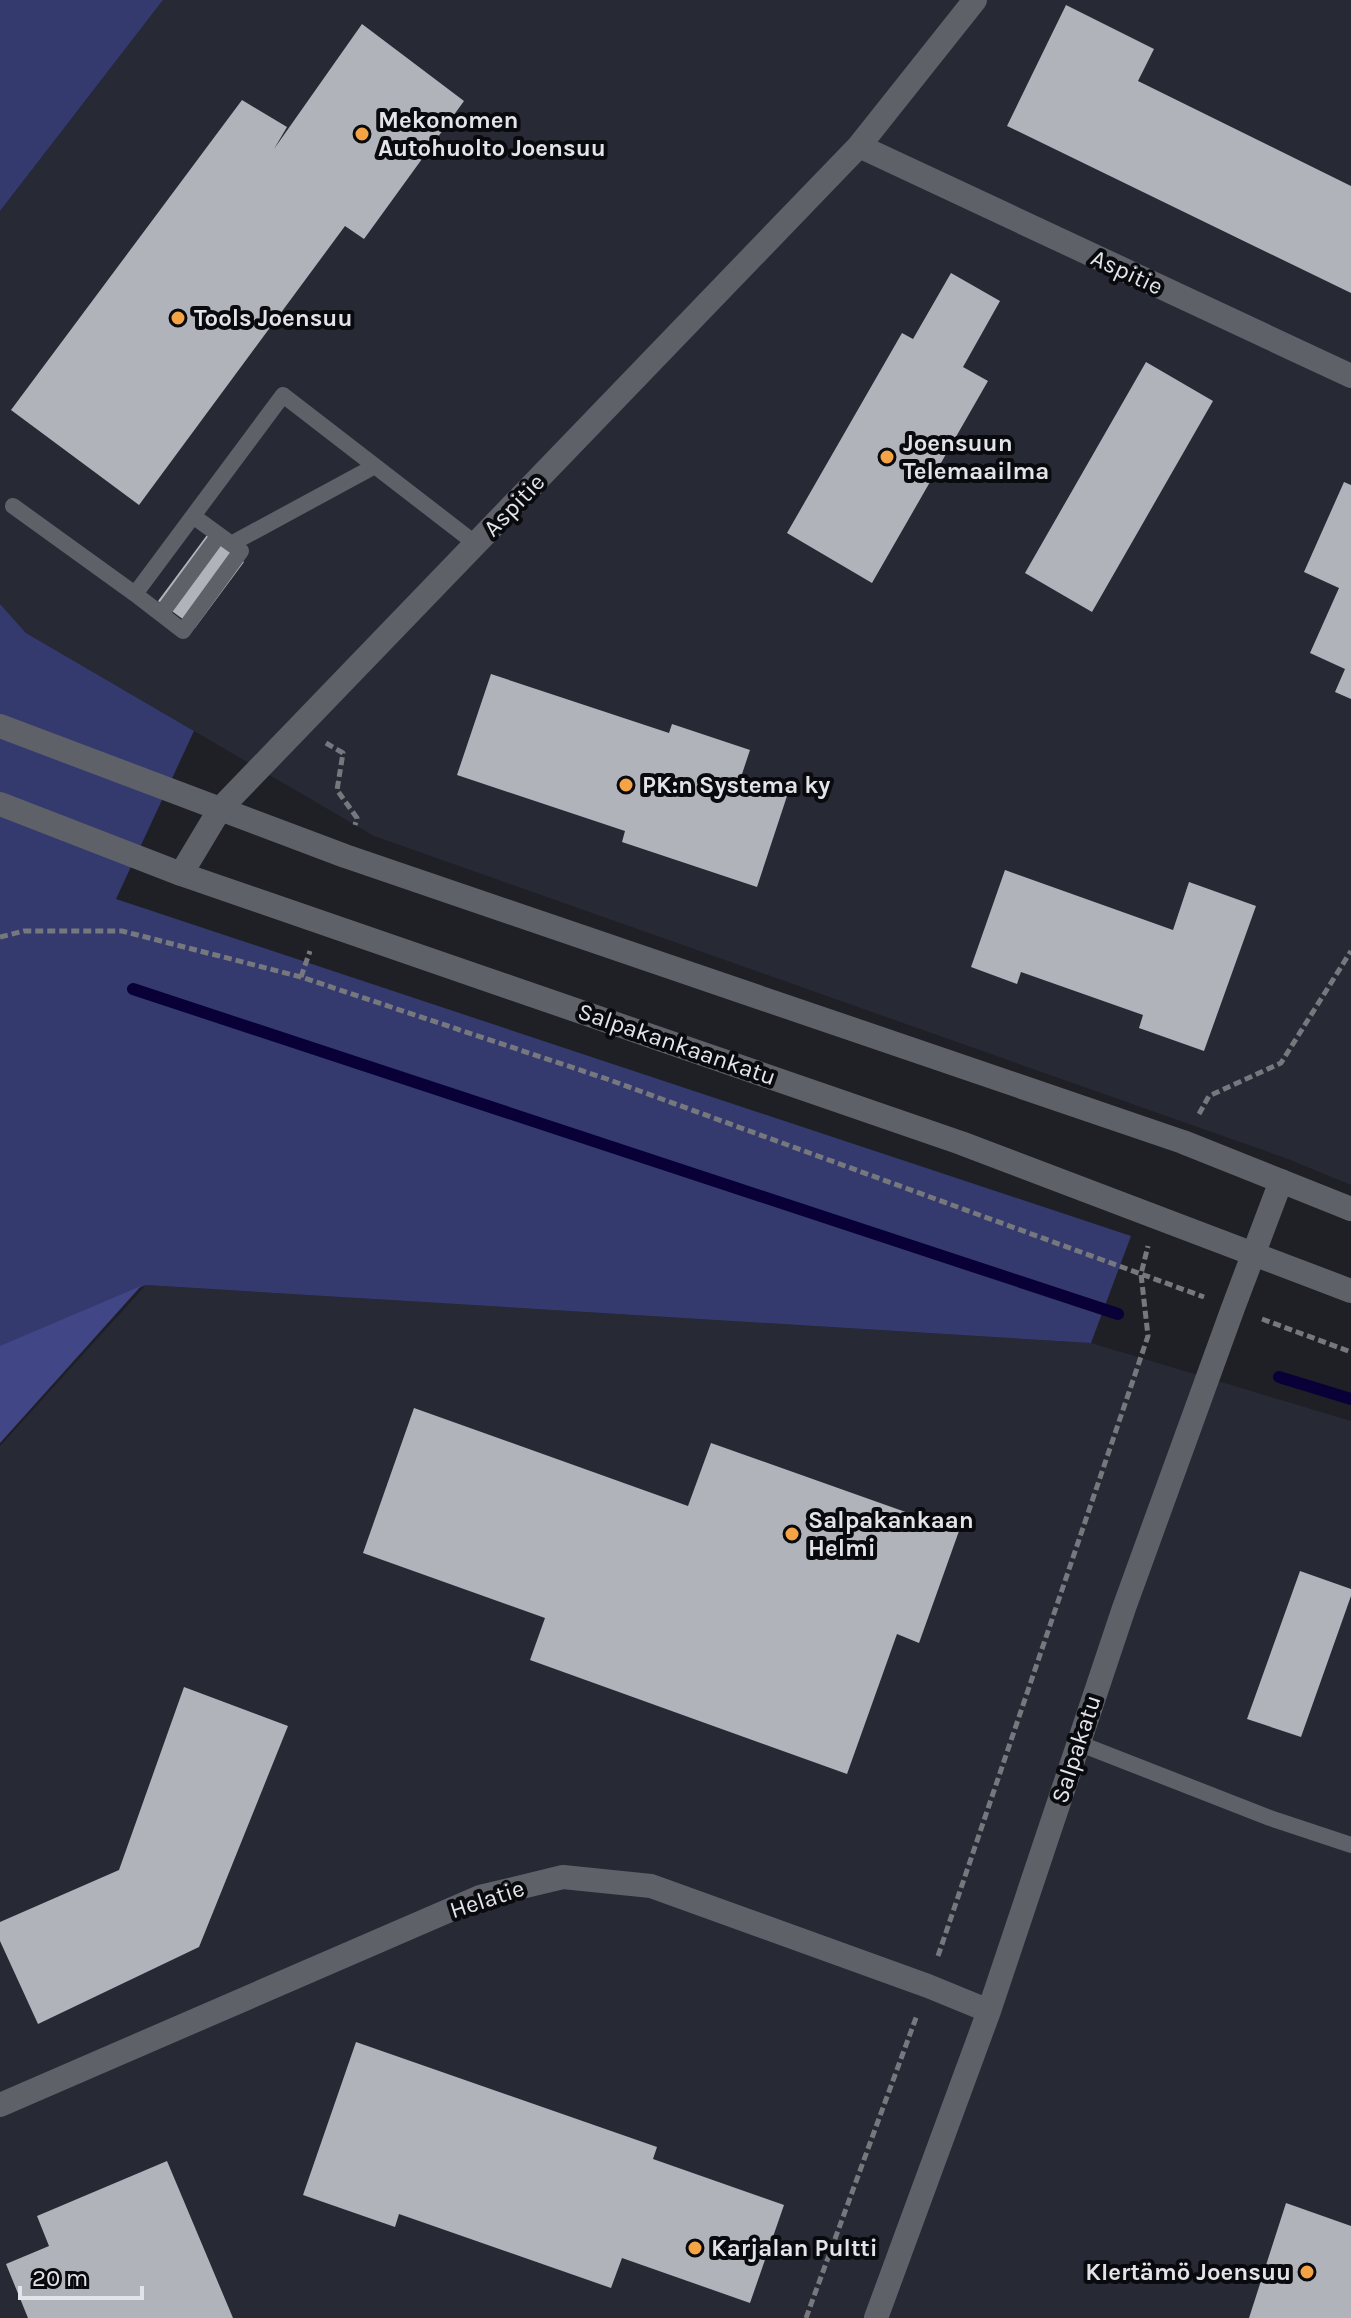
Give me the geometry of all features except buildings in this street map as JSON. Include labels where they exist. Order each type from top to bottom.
[{"type":"street","name":"Aspitie","points":[[181,874],[220,809],[859,146],[975,0]]},
{"type":"street","name":"Aspitie","points":[[859,146],[1351,376]]},
{"type":"street","points":[[0,726],[345,856],[1183,1142],[1351,1209]]},
{"type":"street","name":"Salpakankaankatu","points":[[0,804],[181,874],[946,1138],[1351,1291]]},
{"type":"street","name":"Salpakatu","points":[[876,2318],[989,2011],[1108,1653],[1281,1181]]},
{"type":"street","name":"Helatie","points":[[0,2105],[480,1897],[563,1877],[651,1886],[989,2011]]},
{"type":"lane","points":[[135,594],[283,395],[476,544]]},
{"type":"lane","points":[[161,614],[225,540],[375,466]]},
{"type":"lane","points":[[13,506],[183,631],[241,551],[193,516]]},
{"type":"lane","points":[[1078,1743],[1270,1818],[1351,1845]]},
{"type":"path","points":[[0,937],[24,931],[122,931],[301,977],[607,1079],[1351,1352]]},
{"type":"path","points":[[1183,1142],[1209,1096],[1281,1063],[1351,951]]},
{"type":"path","points":[[806,2318],[928,1986],[1148,1336],[1141,1274],[1157,1216]]},
{"type":"shaded area","points":[[0,0],[163,0],[0,211]]},
{"type":"shaded area","points":[[163,0],[1351,0],[1351,1185],[1288,1159],[374,836],[26,633],[0,604],[0,211]]},
{"type":"shaded area","points":[[0,604],[26,633],[194,731],[116,899],[1131,1236],[1091,1343],[146,1285],[0,1348]]},
{"type":"shaded area","points":[[146,1285],[1091,1343],[1351,1421],[1351,2318],[0,2318],[0,1446]]},
{"type":"shaded area","points":[[141,1286],[0,1443],[0,1346]]},
{"type":"waterway","points":[[133,989],[1118,1314]]},
{"type":"waterway","points":[[1279,1377],[1351,1399]]},
{"type":"place","name":"Mekonomen Autohuolto Joensuu","points":[[362,134]]},
{"type":"place","name":"Tools Joensuu","points":[[178,318]]},
{"type":"place","name":"Joensuun Telemaailma","points":[[887,457]]},
{"type":"place","name":"PK:n Systema ky","points":[[626,785]]},
{"type":"place","name":"Salpakankaan Helmi","points":[[792,1534]]},
{"type":"place","name":"Karjalan Pultti","points":[[695,2248]]},
{"type":"place","name":"KIertämö Joensuu","points":[[1307,2272]]}]
